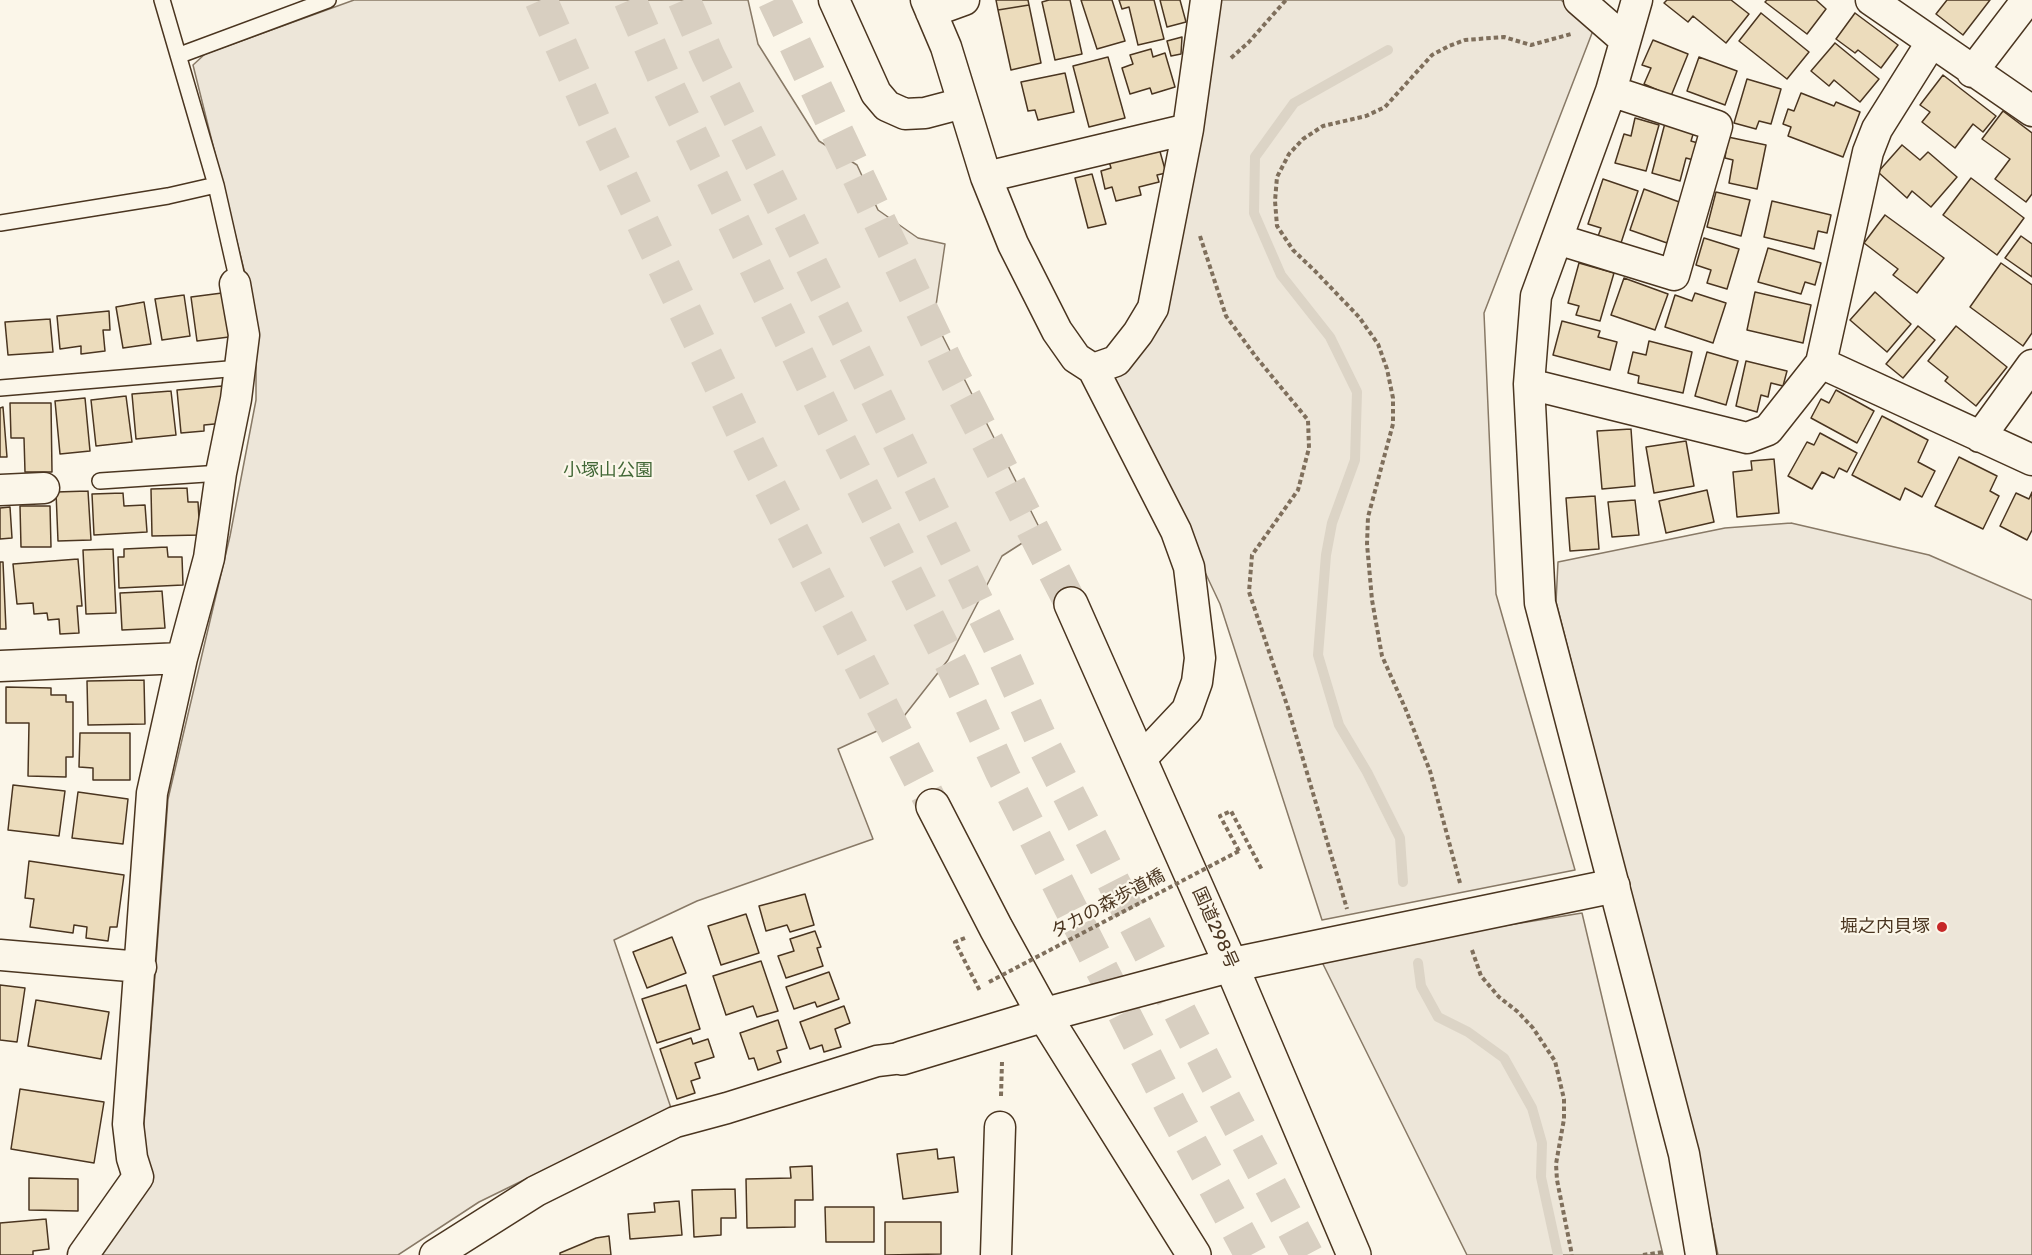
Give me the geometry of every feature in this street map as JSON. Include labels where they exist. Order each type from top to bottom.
[{"type":"main road","name":"国道298号","points":[[1071,604],[1231,965],[1354,1255]]},
{"type":"main road","points":[[933,806],[1044,1015],[1194,1255]]},
{"type":"main road","points":[[903,1058],[1044,1015],[1231,965],[1613,886]]},
{"type":"street","points":[[834,0],[876,93],[887,106],[905,114],[925,113],[963,103]]},
{"type":"street","points":[[964,0],[929,6],[946,47],[986,177],[1013,244],[1057,331],[1076,358],[1093,369],[1176,531],[1189,567],[1200,658],[1197,682],[1187,710],[1140,760]]},
{"type":"street","points":[[1093,369],[1116,361],[1138,333],[1153,308],[1188,129],[1206,0]]},
{"type":"street","points":[[1579,0],[1624,40]]},
{"type":"street","points":[[1637,0],[1611,91],[1536,296],[1529,384],[1540,603],[1684,1154],[1701,1255]]},
{"type":"street","points":[[1871,0],[1972,72],[2032,111]]},
{"type":"street","points":[[1972,72],[2027,0]]},
{"type":"street","points":[[1529,384],[1747,438],[1768,430],[1821,363],[1868,152],[1877,129],[1931,43]]},
{"type":"street","points":[[1557,239],[1674,275],[1717,126],[1611,91]]},
{"type":"street","points":[[986,177],[1188,129]]},
{"type":"street","points":[[83,1255],[138,1177],[132,1158],[128,1125],[152,793],[182,658],[209,558],[221,472],[236,399],[244,335],[235,284]]},
{"type":"street","points":[[1821,363],[2032,460]]},
{"type":"street","points":[[1980,437],[2032,365]]},
{"type":"street","points":[[0,490],[44,488]]},
{"type":"street","points":[[0,666],[182,658]]},
{"type":"street","points":[[0,955],[141,967]]},
{"type":"street","points":[[435,1255],[536,1191],[675,1122],[877,1061],[903,1058]]},
{"type":"street","points":[[996,1255],[1000,1126]]},
{"type":"lane","points":[[162,0],[180,55],[216,185],[238,282],[235,284]]},
{"type":"lane","points":[[180,55],[328,0]]},
{"type":"lane","points":[[0,223],[168,196],[216,185]]},
{"type":"lane","points":[[0,388],[240,368]]},
{"type":"lane","points":[[100,482],[221,472]]},
{"type":"path","points":[[1462,893],[1430,771],[1382,656],[1376,629],[1369,573],[1368,517],[1393,424],[1393,398],[1387,369],[1378,344],[1359,317],[1293,250],[1278,226],[1275,201],[1277,177],[1289,154],[1303,139],[1323,126],[1366,116],[1385,107],[1432,55],[1449,46],[1464,40],[1504,37],[1531,45],[1572,34]]},
{"type":"path","points":[[1226,315],[1256,357],[1308,420],[1308,448],[1298,490],[1252,555],[1249,592],[1288,708],[1357,939]]},
{"type":"path","name":"タカの森歩道橋","points":[[985,973],[989,982],[1239,851],[1220,816],[1231,811],[1262,870]]},
{"type":"path","points":[[971,946],[967,938],[955,942],[980,991]]},
{"type":"path","points":[[1471,947],[1481,976],[1499,997],[1533,1028],[1555,1061],[1564,1099],[1564,1119],[1556,1164],[1557,1180],[1572,1255]]},
{"type":"path","points":[[1000,1126],[1003,1058]]},
{"type":"path","points":[[1643,1255],[1663,1251]]},
{"type":"green space","name":"小塚山公園","points":[[354,0],[748,0],[758,44],[819,141],[857,165],[878,210],[918,238],[945,244],[934,319],[1041,531],[1002,556],[948,660],[901,720],[838,749],[873,839],[697,901],[614,940],[671,1108],[479,1202],[398,1255],[96,1255],[152,1182],[145,1155],[144,1124],[168,799],[230,536],[256,400],[256,348],[246,278],[193,65],[205,54]]},
{"type":"green space","points":[[1215,0],[1561,0],[1594,28],[1484,313],[1496,594],[1575,870],[1322,920],[1220,604],[1110,371],[1168,299]]},
{"type":"green space","points":[[1791,523],[1929,555],[2032,600],[2032,1255],[1718,1255],[1697,1152],[1556,602],[1558,562],[1725,528]]},
{"type":"green space","points":[[1582,913],[1663,1255],[1467,1255],[1319,956]]},
{"type":"building","points":[[996,0],[1028,0],[1029,5],[998,10]]},
{"type":"building","points":[[1070,0],[1082,54],[1055,60],[1042,2]]},
{"type":"building","points":[[1081,0],[1112,0],[1125,41],[1097,49]]},
{"type":"building","points":[[1119,0],[1154,0],[1164,39],[1138,45],[1129,7],[1122,9]]},
{"type":"building","points":[[1160,0],[1180,0],[1186,22],[1167,27]]},
{"type":"building","points":[[1667,0],[1731,0],[1749,14],[1726,43],[1693,16],[1688,22],[1664,3]]},
{"type":"building","points":[[1767,0],[1816,0],[1826,9],[1807,34],[1765,2]]},
{"type":"building","points":[[1947,0],[1990,0],[1963,35],[1936,14]]},
{"type":"building","points":[[1029,5],[1041,63],[1011,70],[998,10]]},
{"type":"building","points":[[1761,13],[1809,52],[1787,79],[1739,41]]},
{"type":"building","points":[[1855,13],[1898,45],[1881,68],[1858,50],[1855,53],[1836,39]]},
{"type":"building","points":[[1182,37],[1181,54],[1171,56],[1167,41]]},
{"type":"building","points":[[1653,40],[1688,54],[1671,96],[1644,84],[1651,68],[1642,65]]},
{"type":"building","points":[[1835,43],[1879,79],[1860,102],[1834,80],[1829,86],[1811,71]]},
{"type":"building","points":[[1151,49],[1153,57],[1165,53],[1175,87],[1152,94],[1150,88],[1130,94],[1122,68],[1133,64],[1130,55]]},
{"type":"building","points":[[1108,57],[1125,118],[1089,127],[1073,66]]},
{"type":"building","points":[[1699,57],[1737,71],[1725,105],[1687,91]]},
{"type":"building","points":[[1065,73],[1074,112],[1038,120],[1035,110],[1028,111],[1021,82]]},
{"type":"building","points":[[1943,75],[1996,116],[1983,132],[1973,124],[1955,148],[1922,122],[1930,112],[1920,105]]},
{"type":"building","points":[[1747,79],[1781,89],[1771,124],[1759,121],[1756,129],[1734,123]]},
{"type":"building","points":[[1801,93],[1834,106],[1836,102],[1860,112],[1843,157],[1788,136],[1791,127],[1783,124],[1788,109],[1794,111]]},
{"type":"building","points":[[2003,111],[2032,133],[2032,194],[2026,202],[1995,179],[2010,159],[1982,139]]},
{"type":"building","points":[[1635,118],[1659,125],[1646,171],[1615,163],[1624,134],[1631,136]]},
{"type":"building","points":[[1665,123],[1694,131],[1691,141],[1701,144],[1697,161],[1686,158],[1680,181],[1652,173]]},
{"type":"building","points":[[1728,137],[1766,145],[1757,189],[1729,183],[1733,160],[1725,158]]},
{"type":"building","points":[[1902,145],[1920,160],[1928,152],[1957,177],[1931,207],[1912,191],[1907,198],[1878,172]]},
{"type":"building","points":[[1159,148],[1166,173],[1157,175],[1159,182],[1139,187],[1141,195],[1116,201],[1112,187],[1105,189],[1101,171],[1111,168],[1109,161]]},
{"type":"building","points":[[1092,174],[1106,224],[1088,228],[1075,178]]},
{"type":"building","points":[[1971,178],[2024,218],[1997,255],[1943,215]]},
{"type":"building","points":[[1603,179],[1638,191],[1620,246],[1597,239],[1601,228],[1588,224]]},
{"type":"building","points":[[1644,189],[1682,203],[1667,243],[1630,230]]},
{"type":"building","points":[[1716,192],[1750,200],[1741,236],[1707,227]]},
{"type":"building","points":[[1772,201],[1831,215],[1827,233],[1818,231],[1814,249],[1764,237]]},
{"type":"building","points":[[1885,215],[1944,258],[1917,293],[1893,275],[1898,269],[1864,243]]},
{"type":"building","points":[[2021,236],[2032,244],[2032,277],[2005,258]]},
{"type":"building","points":[[1704,238],[1739,249],[1727,289],[1707,283],[1711,270],[1696,265]]},
{"type":"building","points":[[1768,248],[1821,263],[1815,285],[1805,282],[1801,294],[1758,282]]},
{"type":"building","points":[[1579,263],[1614,273],[1600,321],[1576,315],[1579,306],[1568,303]]},
{"type":"building","points":[[2001,263],[2032,285],[2032,333],[2023,346],[1970,307]]},
{"type":"building","points":[[1624,278],[1668,294],[1655,330],[1611,315]]},
{"type":"building","points":[[1755,292],[1811,305],[1803,343],[1747,330]]},
{"type":"building","points":[[1875,292],[1911,324],[1887,352],[1850,320]]},
{"type":"building","points":[[222,293],[229,337],[197,341],[191,297]]},
{"type":"building","points":[[1695,293],[1726,303],[1713,343],[1665,327],[1675,295],[1692,301]]},
{"type":"building","points":[[184,295],[190,336],[162,340],[155,299]]},
{"type":"building","points":[[144,302],[151,344],[123,348],[116,307]]},
{"type":"building","points":[[109,311],[110,330],[103,330],[105,351],[81,354],[81,346],[60,349],[57,316]]},
{"type":"building","points":[[50,319],[53,352],[8,355],[5,322]]},
{"type":"building","points":[[1562,321],[1600,331],[1598,337],[1617,342],[1610,370],[1553,355]]},
{"type":"building","points":[[1918,326],[1935,340],[1903,378],[1886,364]]},
{"type":"building","points":[[1956,326],[2007,367],[1976,406],[1945,381],[1948,377],[1928,361]]},
{"type":"building","points":[[1649,341],[1692,352],[1683,393],[1638,383],[1639,376],[1628,373],[1633,352],[1646,355]]},
{"type":"building","points":[[1707,352],[1738,361],[1726,405],[1695,396]]},
{"type":"building","points":[[1746,361],[1787,371],[1783,386],[1771,383],[1768,397],[1761,395],[1757,412],[1736,406]]},
{"type":"building","points":[[222,386],[225,423],[204,425],[204,431],[181,433],[177,390]]},
{"type":"building","points":[[1836,390],[1874,411],[1857,443],[1811,418],[1821,399],[1829,403]]},
{"type":"building","points":[[171,391],[176,435],[136,439],[132,394]]},
{"type":"building","points":[[126,396],[132,442],[96,446],[91,400]]},
{"type":"building","points":[[85,398],[90,451],[60,454],[55,401]]},
{"type":"building","points":[[10,403],[51,403],[52,472],[25,472],[24,438],[11,438]]},
{"type":"building","points":[[3,407],[7,457],[0,457],[0,408]]},
{"type":"building","points":[[1882,416],[1928,440],[1918,462],[1935,471],[1922,497],[1905,488],[1900,500],[1852,475]]},
{"type":"building","points":[[1631,429],[1635,486],[1602,489],[1597,431]]},
{"type":"building","points":[[1820,433],[1857,453],[1847,472],[1839,468],[1834,478],[1822,472],[1812,489],[1788,476],[1807,442],[1814,445]]},
{"type":"building","points":[[1686,441],[1694,486],[1654,493],[1646,447]]},
{"type":"building","points":[[1959,457],[1997,476],[1990,491],[1999,496],[1983,529],[1935,506]]},
{"type":"building","points":[[1774,459],[1779,513],[1737,517],[1733,472],[1752,470],[1751,461]]},
{"type":"building","points":[[187,488],[188,502],[198,502],[200,535],[152,536],[151,489]]},
{"type":"building","points":[[1707,490],[1714,522],[1666,533],[1659,501]]},
{"type":"building","points":[[88,491],[91,540],[58,541],[56,492]]},
{"type":"building","points":[[2032,492],[2032,530],[2027,540],[2000,526],[2016,493],[2029,499]]},
{"type":"building","points":[[123,493],[124,506],[145,505],[147,532],[94,535],[92,494]]},
{"type":"building","points":[[1595,496],[1599,549],[1570,551],[1566,498]]},
{"type":"building","points":[[1635,500],[1639,535],[1612,537],[1608,502]]},
{"type":"building","points":[[20,506],[50,506],[51,547],[21,547]]},
{"type":"building","points":[[10,507],[12,538],[0,539],[0,508]]},
{"type":"building","points":[[167,547],[168,557],[182,557],[183,585],[119,588],[118,557],[124,557],[124,549]]},
{"type":"building","points":[[113,549],[116,613],[86,614],[83,550]]},
{"type":"building","points":[[78,559],[82,606],[77,606],[79,633],[60,634],[59,619],[48,620],[47,613],[34,614],[33,603],[17,604],[13,564]]},
{"type":"building","points":[[0,562],[3,562],[6,629],[0,629]]},
{"type":"building","points":[[162,591],[165,628],[122,630],[120,593]]},
{"type":"building","points":[[144,680],[145,724],[88,725],[87,681]]},
{"type":"building","points":[[6,687],[51,688],[51,695],[66,695],[66,702],[73,702],[73,757],[66,757],[66,777],[28,776],[29,723],[6,723]]},
{"type":"building","points":[[80,733],[130,733],[130,780],[93,780],[93,768],[79,767]]},
{"type":"building","points":[[13,785],[65,791],[59,836],[8,830]]},
{"type":"building","points":[[78,792],[128,799],[123,844],[72,838]]},
{"type":"building","points":[[29,861],[124,875],[117,927],[110,927],[108,941],[86,938],[87,927],[74,925],[73,933],[30,927],[34,899],[25,898]]},
{"type":"building","points":[[805,894],[814,925],[790,932],[787,925],[766,931],[759,906]]},
{"type":"building","points":[[746,914],[759,953],[721,965],[708,926]]},
{"type":"building","points":[[815,931],[821,947],[817,948],[823,966],[786,978],[778,956],[794,951],[790,939]]},
{"type":"building","points":[[672,937],[686,973],[647,988],[633,952]]},
{"type":"building","points":[[761,961],[778,1011],[757,1017],[753,1006],[726,1015],[713,976]]},
{"type":"building","points":[[829,972],[839,999],[817,1007],[815,1002],[794,1009],[786,987]]},
{"type":"building","points":[[0,985],[25,988],[17,1042],[0,1040]]},
{"type":"building","points":[[686,985],[700,1029],[657,1043],[642,999]]},
{"type":"building","points":[[36,1000],[109,1012],[101,1059],[28,1046]]},
{"type":"building","points":[[844,1006],[850,1023],[835,1029],[841,1047],[824,1052],[822,1045],[810,1049],[800,1022]]},
{"type":"building","points":[[778,1020],[787,1048],[777,1051],[781,1062],[758,1070],[754,1058],[749,1059],[740,1033]]},
{"type":"building","points":[[691,1038],[693,1044],[708,1039],[714,1057],[695,1063],[700,1078],[691,1081],[695,1093],[677,1099],[660,1049]]},
{"type":"building","points":[[20,1089],[104,1102],[94,1163],[11,1149]]},
{"type":"building","points":[[937,1149],[938,1159],[954,1157],[958,1192],[903,1199],[897,1154]]},
{"type":"building","points":[[812,1166],[813,1200],[795,1200],[795,1227],[747,1228],[746,1179],[791,1178],[790,1167]]},
{"type":"building","points":[[29,1178],[78,1179],[78,1211],[29,1210]]},
{"type":"building","points":[[735,1189],[736,1218],[721,1218],[721,1235],[694,1237],[692,1190]]},
{"type":"building","points":[[679,1201],[682,1235],[630,1239],[628,1214],[655,1212],[654,1203]]},
{"type":"building","points":[[825,1207],[874,1207],[874,1242],[826,1242]]},
{"type":"building","points":[[46,1219],[49,1249],[33,1251],[33,1255],[0,1255],[0,1223]]},
{"type":"building","points":[[885,1222],[941,1222],[941,1254],[885,1255]]},
{"type":"building","points":[[609,1236],[611,1255],[560,1255],[560,1253],[596,1238]]},
{"type":"waterway","points":[[1388,50],[1294,103],[1255,157],[1254,213],[1281,275],[1330,337],[1357,392],[1355,460],[1332,523],[1326,555],[1318,655],[1339,725],[1367,772],[1400,838],[1403,882]]},
{"type":"waterway","points":[[1418,963],[1421,986],[1438,1017],[1468,1032],[1504,1058],[1532,1108],[1542,1143],[1541,1177],[1558,1255]]},
{"type":"tunnel","points":[[541,0],[598,129],[753,454],[933,806]]},
{"type":"tunnel","points":[[630,0],[664,78],[832,426],[956,673],[1002,773],[1172,1108],[1251,1255]]},
{"type":"tunnel","points":[[684,0],[708,55],[998,644],[1046,750],[1215,1081],[1307,1255]]},
{"type":"tunnel","points":[[774,0],[948,365],[1071,604]]},
{"type":"place","name":"堀之内貝塚","points":[[1942,927]]}]
